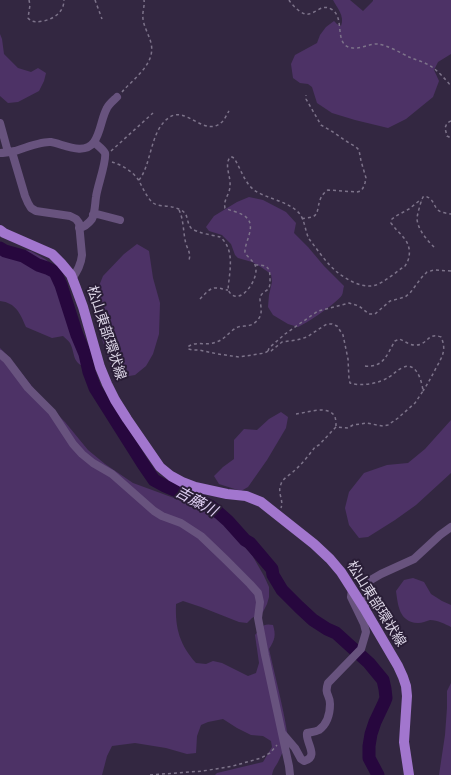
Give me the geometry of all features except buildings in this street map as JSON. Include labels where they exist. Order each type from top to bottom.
[{"type":"main road","name":"松山東部環状線","points":[[0,230],[52,254],[71,276],[83,307],[106,384],[127,419],[160,466],[171,476],[195,488],[246,496],[261,502],[314,544],[341,572],[364,608],[403,676],[407,696],[404,742],[409,775]]},
{"type":"street","points":[[7,152],[45,142],[52,142],[74,148],[85,148],[90,146],[94,142],[97,135],[107,106],[117,97]]},
{"type":"street","points":[[0,123],[7,152],[31,208],[36,211],[70,216],[76,219],[79,223],[82,260],[72,279]]},
{"type":"street","points":[[80,228],[86,225],[93,215],[105,160],[105,153],[94,142]]},
{"type":"street","points":[[93,215],[97,214],[120,220]]},
{"type":"street","points":[[0,354],[8,360],[28,388],[52,412],[73,444],[82,454],[93,463],[112,474],[154,511],[162,516],[181,523],[201,536],[258,593],[260,602],[258,618],[290,775]]},
{"type":"street","points":[[364,608],[367,601],[366,584],[369,581],[414,559],[451,527]]},
{"type":"street","points":[[282,733],[295,748],[301,759],[304,761],[310,757],[312,754],[306,737],[307,733],[319,730],[327,721],[330,703],[326,689],[328,683],[361,649],[366,632],[364,624],[351,597],[352,589]]},
{"type":"path","points":[[29,0],[30,5],[28,18],[31,21],[36,22],[49,20],[54,17],[63,7],[64,0]]},
{"type":"path","points":[[94,0],[102,19]]},
{"type":"path","points":[[117,97],[144,70],[148,64],[152,51],[143,18],[144,0]]},
{"type":"path","points":[[289,0],[303,14],[307,14],[323,7],[330,8],[334,11],[337,16],[342,38],[347,46],[354,48],[377,44],[385,46],[431,66],[442,75],[451,86]]},
{"type":"path","points":[[302,219],[316,215],[321,196],[328,190],[358,192],[363,188],[366,178],[359,150],[321,125],[306,99],[306,95]]},
{"type":"path","points":[[139,181],[144,173],[153,143],[161,127],[168,118],[173,115],[180,115],[204,125],[211,126],[222,121],[229,111]]},
{"type":"path","points":[[103,150],[109,152],[153,113]]},
{"type":"path","points":[[451,121],[447,123],[445,128],[448,136],[451,138]]},
{"type":"path","points":[[200,298],[213,288],[228,290],[232,295],[241,296],[246,292],[254,279],[256,271],[255,265],[246,256],[244,251],[251,227],[249,220],[244,216],[225,208],[224,205],[230,188],[227,165],[230,157],[234,158],[244,178],[254,189],[292,208],[298,213],[302,219],[309,239],[337,272],[363,285],[370,286],[382,282],[404,266],[407,262],[409,253],[408,244],[405,238],[391,223],[392,219],[396,216],[410,209],[419,201],[422,201]]},
{"type":"path","points":[[105,160],[123,166],[130,172],[139,181],[142,188],[156,205],[179,209],[187,216],[189,224],[194,230],[220,237],[225,242],[228,248],[231,263],[228,290]]},
{"type":"path","points":[[434,247],[427,240],[417,220],[423,197],[428,197],[432,200],[441,212],[451,214]]},
{"type":"path","points":[[179,209],[182,218],[185,241],[190,254],[189,260]]},
{"type":"path","points":[[255,265],[264,265],[270,272],[270,286],[261,295],[260,298],[262,308],[261,315],[258,320],[252,324],[234,329],[216,343],[192,344],[188,349],[239,357],[266,353],[282,342],[306,337],[327,324],[332,324],[337,326],[343,335],[348,359],[350,383],[355,385],[366,385],[383,380],[389,378],[401,368],[407,366],[412,367],[417,372],[420,377],[423,391]]},
{"type":"path","points":[[268,351],[269,348],[285,334],[318,311],[349,303],[359,306],[370,314],[375,314],[390,301],[405,297],[410,293],[427,272],[434,270],[451,271]]},
{"type":"path","points":[[336,427],[348,428],[353,425],[366,423],[383,426],[388,425],[398,418],[415,403],[423,391],[443,355],[443,342],[441,337],[432,336],[417,346],[399,339],[394,341],[388,355],[384,360],[371,366],[365,366]]},
{"type":"path","points":[[278,515],[283,504],[279,494],[281,482],[294,471],[315,447],[319,445],[336,427],[336,419],[331,412],[319,409],[296,414]]},
{"type":"path","points":[[150,775],[203,771],[232,766],[261,758],[270,753],[278,744],[282,733]]},
{"type":"shaded area","points":[[333,0],[350,0],[363,11],[373,0],[451,0],[451,54],[438,62],[434,70],[439,81],[433,97],[406,119],[388,128],[332,113],[317,103],[312,87],[308,84],[300,83],[293,78],[291,64],[295,55],[317,43],[320,35],[326,27],[334,21],[341,26],[341,15]]},
{"type":"shaded area","points":[[0,34],[4,54],[18,68],[31,72],[38,68],[46,73],[39,91],[18,102],[8,103],[0,96]]},
{"type":"shaded area","points":[[249,197],[263,200],[286,212],[296,223],[294,233],[344,286],[342,295],[339,299],[315,317],[298,327],[288,324],[273,315],[268,307],[272,282],[271,274],[252,262],[238,258],[235,255],[231,244],[222,235],[209,231],[206,227],[214,216],[237,202]]},
{"type":"shaded area","points":[[137,244],[149,251],[153,278],[160,303],[159,334],[153,354],[146,366],[135,375],[123,377],[113,372],[101,336],[95,296],[103,276],[124,254]]},
{"type":"shaded area","points":[[16,249],[31,251],[45,259],[53,266],[62,284],[70,309],[91,352],[90,366],[87,368],[76,361],[70,343],[63,336],[52,338],[26,327],[14,306],[0,301],[0,254],[8,256]]},
{"type":"shaded area","points":[[0,348],[43,400],[65,422],[88,450],[105,464],[133,483],[193,505],[216,517],[252,555],[269,587],[269,597],[263,612],[252,618],[247,623],[239,622],[183,601],[176,604],[176,621],[182,643],[196,663],[206,664],[213,661],[222,663],[248,676],[256,673],[259,663],[255,635],[264,625],[273,625],[273,643],[269,649],[283,709],[289,745],[283,752],[274,768],[272,775],[215,775],[217,773],[263,762],[272,747],[271,741],[263,736],[251,735],[223,719],[201,725],[197,736],[196,753],[187,754],[166,748],[135,743],[112,746],[107,756],[102,775],[0,775]]},
{"type":"shaded area","points":[[281,412],[288,417],[286,428],[267,460],[248,487],[241,491],[219,484],[214,476],[234,459],[234,440],[244,429],[257,430],[269,419]]},
{"type":"shaded area","points":[[451,420],[451,473],[416,505],[395,520],[368,537],[359,538],[349,525],[345,508],[349,492],[364,473],[387,465],[408,463],[425,449]]},
{"type":"shaded area","points":[[413,578],[424,582],[431,594],[451,605],[451,627],[433,620],[420,623],[412,622],[403,616],[399,607],[396,591],[404,580]]},
{"type":"shaded area","points":[[451,683],[451,775],[439,775],[445,735],[447,691]]},
{"type":"waterway","name":"吉藤川","points":[[0,248],[23,256],[38,265],[55,272],[85,354],[89,372],[95,388],[154,480],[210,506],[219,513],[245,540],[250,543],[272,569],[273,575],[282,590],[313,620],[336,633],[369,663],[383,680],[386,698],[375,722],[369,746],[369,758],[378,775]]}]
